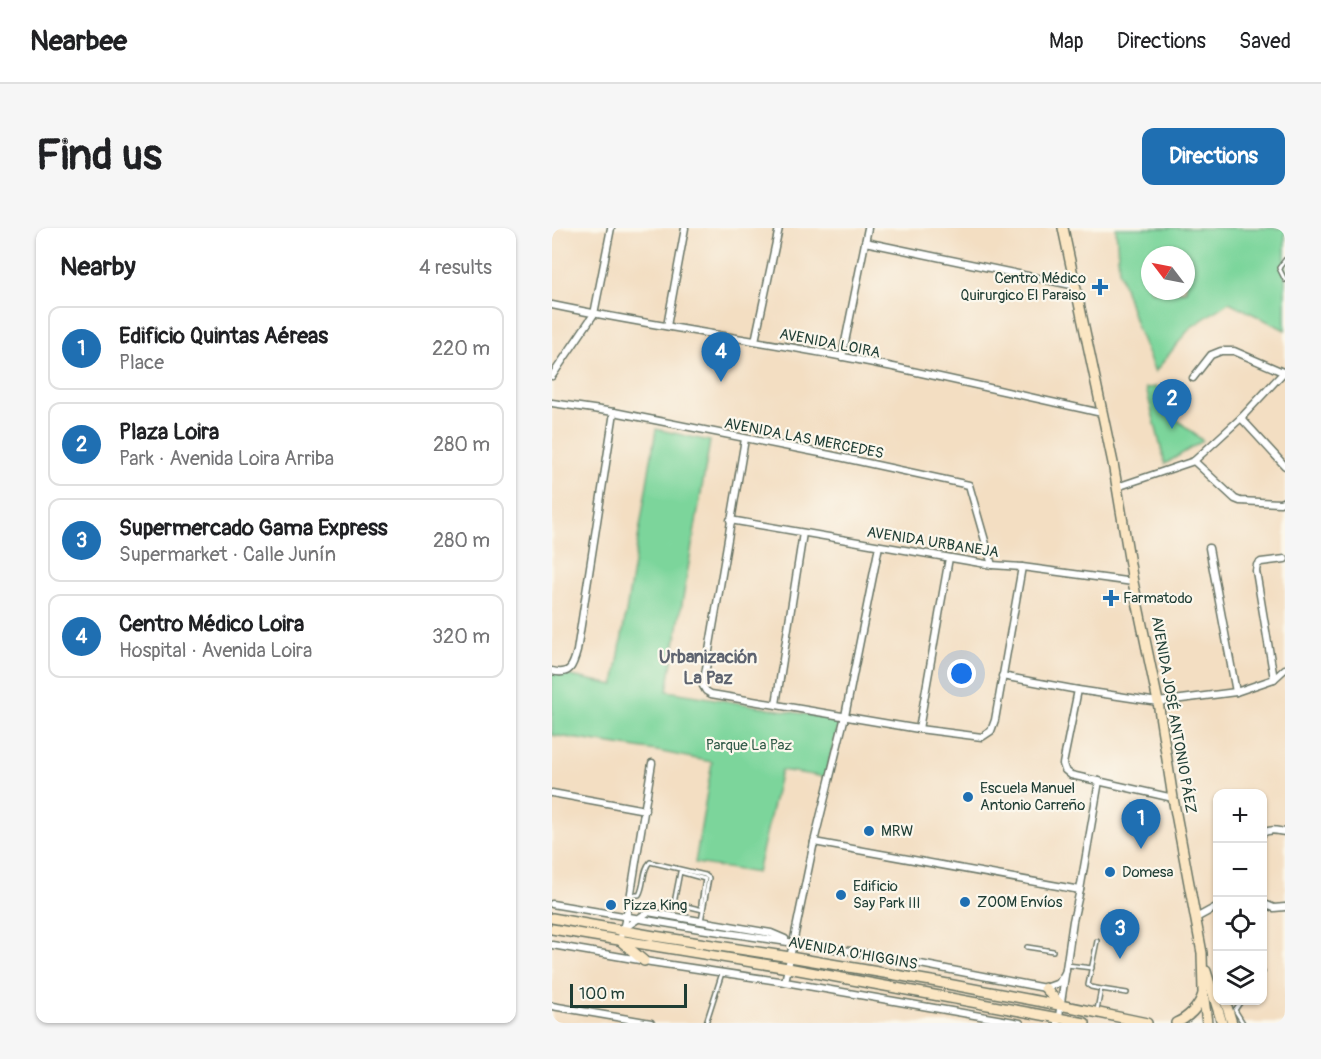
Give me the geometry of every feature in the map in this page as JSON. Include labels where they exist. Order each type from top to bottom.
[{"type":"main road","name":"AVENIDA JOSÉ ANTONIO PÁEZ","points":[[1063,228],[1117,487],[1133,582],[1158,702],[1203,961],[1222,1023]]},
{"type":"main road","name":"AVENIDA O'HIGGINS","points":[[552,918],[790,957],[1061,1005],[1147,1023]]},
{"type":"main road","name":"AVENIDA O'HIGGINS","points":[[552,929],[789,968],[1056,1021],[1084,1023]]},
{"type":"main road","points":[[620,941],[644,961]]},
{"type":"main road","name":"AVENIDA JOSÉ ANTONIO PÁEZ","points":[[1203,961],[1203,992],[1207,1023]]},
{"type":"main road","points":[[1203,961],[1213,976]]},
{"type":"main road","points":[[1045,988],[1061,1005]]},
{"type":"main road","points":[[1176,1023],[1185,1019],[1196,1007],[1203,992]]},
{"type":"main road","points":[[1227,1005],[1232,1023]]},
{"type":"street","points":[[552,376],[594,314],[611,228]]},
{"type":"street","points":[[667,326],[686,228]]},
{"type":"street","points":[[753,342],[779,228]]},
{"type":"street","points":[[842,357],[868,228]]},
{"type":"street","points":[[865,242],[1076,286]]},
{"type":"street","name":"AVENIDA LOIRA","points":[[552,305],[710,336],[842,357],[1102,413]]},
{"type":"street","points":[[1117,487],[1194,461],[1241,418],[1285,372],[1234,351],[1221,351],[1211,355],[1192,378]]},
{"type":"street","name":"AVENIDA LAS MERCEDES","points":[[552,403],[614,412],[969,485],[992,565]]},
{"type":"street","points":[[552,671],[559,673],[568,670],[573,665],[577,651],[614,412]]},
{"type":"street","points":[[1241,418],[1285,466]]},
{"type":"street","points":[[744,439],[703,686],[711,694],[919,729],[982,737],[991,731],[995,720],[1022,567]]},
{"type":"street","points":[[1194,461],[1235,499],[1280,503],[1285,501]]},
{"type":"street","name":"AVENIDA URBANEJA","points":[[730,520],[992,565],[1133,582]]},
{"type":"street","points":[[776,704],[802,533]]},
{"type":"street","points":[[785,982],[814,842],[845,716],[879,546]]},
{"type":"street","points":[[1209,548],[1236,692]]},
{"type":"street","points":[[919,729],[949,558]]},
{"type":"street","points":[[1274,679],[1256,571],[1261,562],[1285,559]]},
{"type":"street","points":[[1002,676],[1158,702],[1236,692],[1274,679],[1285,669]]},
{"type":"street","points":[[1078,690],[1062,764],[1065,770],[1071,775],[1173,798]]},
{"type":"street","points":[[620,941],[652,763]]},
{"type":"street","points":[[1056,1021],[1061,1005],[1073,921],[1099,781]]},
{"type":"street","points":[[552,793],[645,810]]},
{"type":"street","points":[[1267,830],[1285,832]]},
{"type":"street","points":[[814,842],[1080,890]]},
{"type":"street","name":"AVENIDA O'HIGGINS","points":[[552,904],[874,955],[1045,988]]},
{"type":"street","points":[[1267,905],[1274,908],[1285,907]]},
{"type":"street","points":[[1196,918],[1213,909]]},
{"type":"street","points":[[622,930],[648,912],[771,933],[793,943]]},
{"type":"street","points":[[552,945],[785,982],[1020,1023]]},
{"type":"street","points":[[1045,988],[1059,983],[1067,968]]},
{"type":"street","points":[[552,1006],[651,1023]]},
{"type":"street","points":[[603,1023],[605,1014]]},
{"type":"lane","points":[[1285,260],[1279,268],[1285,280]]},
{"type":"lane","points":[[630,895],[639,895],[646,865],[650,862],[707,877],[709,878],[700,929]]},
{"type":"lane","points":[[681,872],[705,879],[701,904],[703,910],[674,903],[681,872]]},
{"type":"lane","points":[[1097,941],[1088,985],[1127,993]]},
{"type":"lane","points":[[1027,947],[1053,951]]},
{"type":"lane","points":[[1067,968],[1092,968]]},
{"type":"lane","points":[[706,1023],[722,972]]},
{"type":"lane","points":[[1096,1012],[1101,988]]},
{"type":"lane","points":[[1238,1005],[1235,1010],[1243,1023]]},
{"type":"green space","points":[[1116,228],[1285,228],[1285,330],[1229,302],[1190,328],[1155,372],[1136,325],[1119,271]]},
{"type":"green space","points":[[1157,387],[1164,409],[1203,441],[1165,464],[1146,388]]},
{"type":"green space","name":"Parque La Paz","points":[[656,429],[710,441],[667,691],[840,720],[825,777],[781,770],[757,873],[695,863],[712,762],[552,735],[552,672],[614,685]]},
{"type":"place","name":"Centro Médico Quirurgico El Paraiso","points":[[1100,287]]},
{"type":"place","name":"Centro Médico Loira","points":[[721,382]]},
{"type":"place","name":"Plaza Loira","points":[[1172,429]]},
{"type":"place","name":"Farmatodo","points":[[1111,598]]},
{"type":"place","name":"Escuela Manuel Antonio Carreño","points":[[968,797]]},
{"type":"place","name":"MRW","points":[[869,831]]},
{"type":"place","name":"Edificio Quintas Aéreas","points":[[1141,849]]},
{"type":"place","name":"Domesa","points":[[1110,872]]},
{"type":"place","name":"Edificio Say Park III","points":[[841,895]]},
{"type":"place","name":"ZOOM Envíos","points":[[965,902]]},
{"type":"place","name":"Pizza King","points":[[611,905]]},
{"type":"place","name":"Supermercado Gama Express","points":[[1120,959]]},
{"type":"district","name":"Urbanización La Paz","points":[[708,667]]}]
